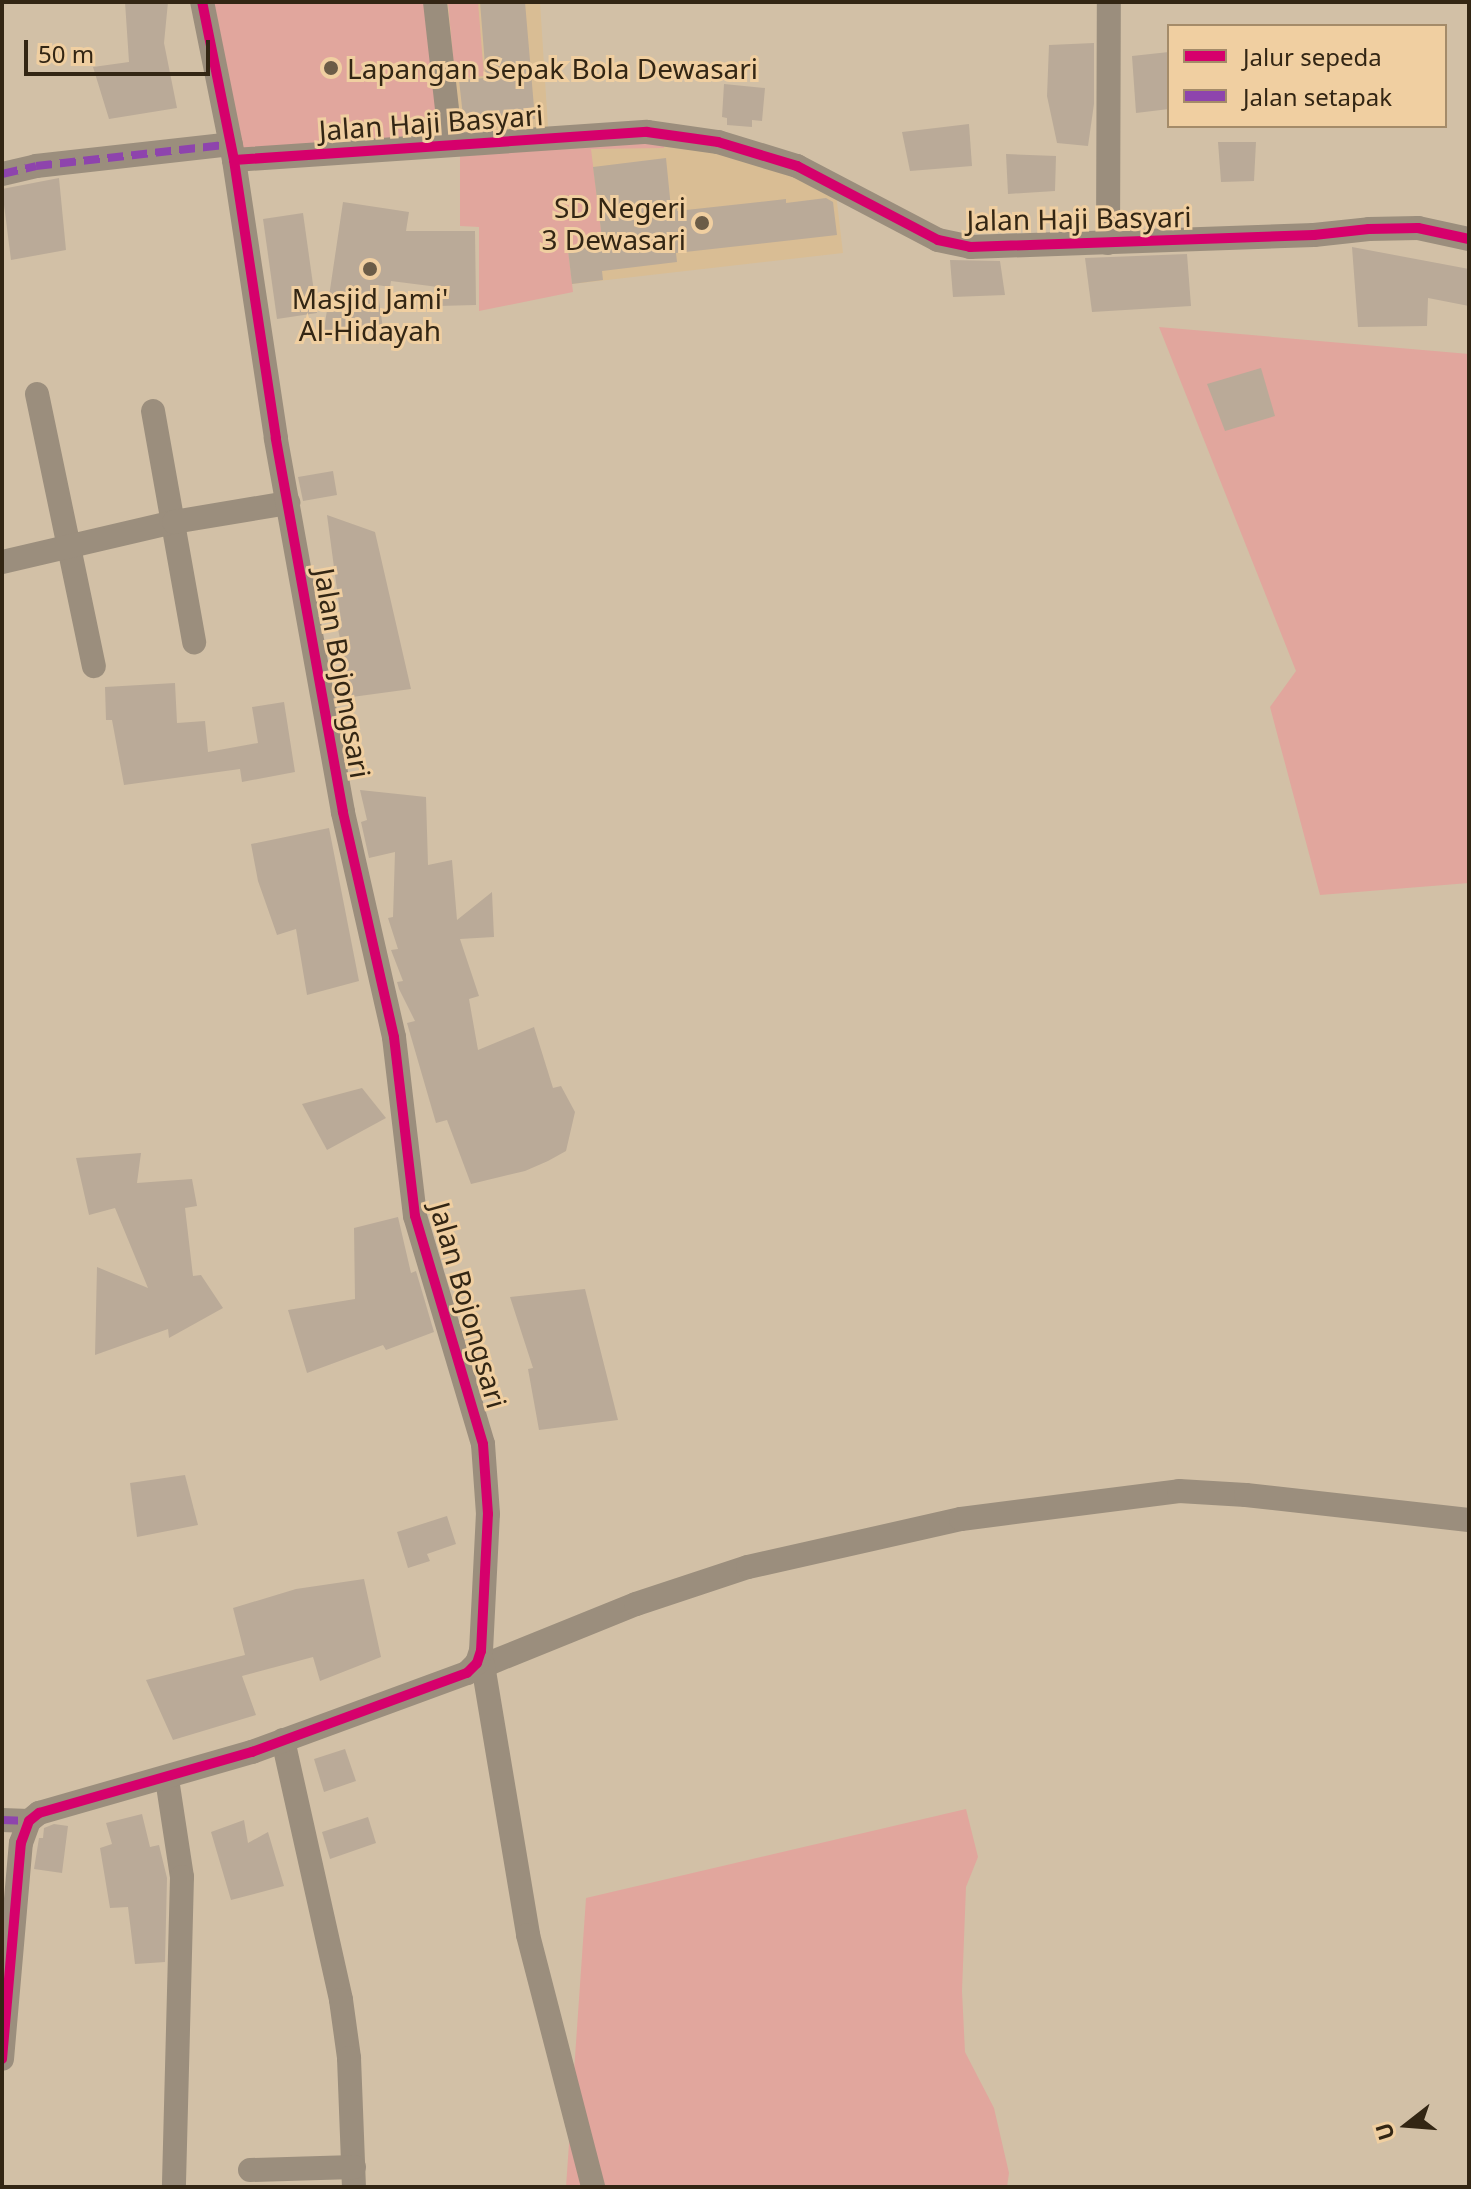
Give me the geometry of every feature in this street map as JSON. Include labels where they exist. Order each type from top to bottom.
[{"type":"street","name":"Jalan Bojongsari","points":[[202,2],[232,152],[288,503],[357,886],[394,1037],[415,1216],[483,1444],[488,1514],[480,1664],[528,1935],[593,2187]]},
{"type":"street","points":[[435,2],[451,145]]},
{"type":"street","points":[[1108,243],[1109,2]]},
{"type":"street","name":"Jalan Haji Basyari","points":[[2,174],[36,166],[232,152],[451,145],[627,131],[705,140],[753,150],[797,166],[952,245],[986,248],[1418,228],[1469,239]]},
{"type":"street","points":[[37,394],[94,666]]},
{"type":"street","points":[[153,411],[194,642]]},
{"type":"street","points":[[2,562],[174,522],[288,503]]},
{"type":"street","points":[[2,1820],[29,1821],[50,1808],[167,1779],[283,1740],[467,1673],[480,1664],[636,1604],[748,1567],[961,1519],[1160,1492],[1236,1494],[1469,1520]]},
{"type":"street","points":[[250,2170],[354,2177],[349,2058],[341,2000],[283,1740]]},
{"type":"street","points":[[167,1779],[182,1877],[174,2187]]},
{"type":"street","points":[[2,2059],[21,1843],[29,1821]]},
{"type":"shaded area","name":"Lapangan Sepak Bola Dewasari","points":[[214,2],[427,2],[442,134],[243,149]]},
{"type":"shaded area","points":[[442,2],[540,2],[548,127],[457,133]]},
{"type":"shaded area","points":[[448,2],[478,2],[484,76],[455,79]]},
{"type":"shaded area","name":"SD Negeri 3 Dewasari","points":[[644,142],[747,156],[836,194],[843,253],[572,284],[556,148]]},
{"type":"shaded area","points":[[664,143],[664,148],[591,149],[603,246],[568,250],[573,292],[479,311],[479,227],[460,226],[460,156],[591,145]]},
{"type":"shaded area","points":[[1159,327],[1469,354],[1469,883],[1320,895],[1270,707],[1296,671]]},
{"type":"shaded area","points":[[966,1809],[978,1857],[966,1887],[962,1991],[965,2052],[994,2108],[1009,2173],[1007,2187],[566,2187],[586,1898]]},
{"type":"building","points":[[125,2],[168,2],[164,43],[177,108],[109,119],[93,67],[129,62]]},
{"type":"building","points":[[480,2],[525,2],[535,119],[464,125],[459,80],[486,78]]},
{"type":"building","points":[[1094,43],[1094,104],[1088,146],[1057,143],[1047,96],[1049,45]]},
{"type":"building","points":[[1167,52],[1167,109],[1136,113],[1132,56]]},
{"type":"building","points":[[724,84],[765,88],[762,121],[752,120],[752,127],[727,125],[727,118],[722,117]]},
{"type":"building","points":[[969,124],[972,166],[910,171],[902,132]]},
{"type":"building","points":[[1218,142],[1256,142],[1254,181],[1221,182]]},
{"type":"building","points":[[1006,154],[1056,156],[1055,191],[1008,194]]},
{"type":"building","points":[[666,158],[671,208],[677,208],[677,211],[786,199],[786,203],[826,198],[833,202],[837,235],[676,253],[677,262],[602,271],[603,280],[572,284],[568,250],[603,246],[593,167]]},
{"type":"building","points":[[59,178],[66,250],[11,260],[2,189]]},
{"type":"building","points":[[343,202],[409,212],[406,231],[475,231],[476,305],[438,306],[438,287],[391,281],[390,287],[377,285],[383,329],[323,337]]},
{"type":"building","points":[[303,213],[317,313],[277,319],[263,219]]},
{"type":"building","points":[[1352,247],[1469,269],[1469,306],[1428,298],[1427,326],[1358,327]]},
{"type":"building","points":[[1187,254],[1191,306],[1092,312],[1085,258]]},
{"type":"building","points":[[950,260],[1000,261],[1005,295],[953,297]]},
{"type":"building","points":[[1261,368],[1275,416],[1225,431],[1207,384]]},
{"type":"building","points":[[333,471],[337,495],[303,501],[298,477]]},
{"type":"building","points":[[327,515],[375,532],[411,689],[352,697],[338,629],[342,627]]},
{"type":"building","points":[[175,683],[177,723],[205,721],[208,752],[258,743],[252,707],[284,702],[295,772],[242,782],[240,769],[124,785],[112,720],[106,720],[105,687]]},
{"type":"building","points":[[360,790],[426,797],[428,865],[452,860],[457,920],[492,892],[494,937],[460,939],[479,996],[469,999],[478,1050],[534,1027],[553,1088],[561,1086],[575,1112],[566,1151],[548,1161],[525,1171],[471,1184],[447,1120],[436,1123],[407,1023],[415,1021],[399,989],[397,982],[403,981],[391,950],[398,949],[388,918],[393,917],[395,852],[369,858],[361,822],[367,820]]},
{"type":"building","points":[[329,828],[359,981],[307,995],[296,929],[277,935],[258,881],[251,844]]},
{"type":"building","points":[[362,1088],[386,1118],[327,1150],[302,1104]]},
{"type":"building","points":[[141,1153],[137,1183],[192,1179],[197,1206],[185,1208],[193,1276],[201,1275],[223,1308],[169,1338],[168,1329],[95,1355],[97,1267],[148,1288],[115,1208],[89,1215],[76,1158]]},
{"type":"building","points":[[398,1217],[411,1273],[416,1271],[434,1332],[386,1350],[383,1345],[307,1373],[288,1310],[355,1299],[354,1228]]},
{"type":"building","points":[[585,1289],[618,1420],[539,1430],[528,1369],[533,1368],[510,1297]]},
{"type":"building","points":[[185,1475],[198,1525],[137,1537],[130,1483]]},
{"type":"building","points":[[447,1516],[456,1544],[427,1554],[430,1561],[408,1568],[397,1532]]},
{"type":"building","points":[[364,1579],[381,1657],[320,1681],[313,1657],[242,1676],[256,1715],[173,1740],[146,1680],[245,1655],[233,1608],[296,1589]]},
{"type":"building","points":[[345,1749],[356,1781],[324,1792],[314,1759]]},
{"type":"building","points":[[142,1814],[150,1847],[159,1845],[167,1878],[165,1962],[135,1964],[128,1907],[110,1908],[100,1848],[112,1844],[106,1823]]},
{"type":"building","points":[[368,1817],[376,1843],[330,1859],[322,1832]]},
{"type":"building","points":[[244,1820],[248,1843],[268,1832],[284,1886],[231,1900],[211,1832]]},
{"type":"building","points":[[54,1824],[68,1826],[62,1873],[34,1869],[39,1838],[43,1838],[44,1828]]},
{"type":"marked path","points":[[2,174],[36,166],[231,144]]},
{"type":"marked path","points":[[2,1820],[29,1821]]},
{"type":"cycle path","points":[[2,2059],[21,1843],[29,1821],[39,1813],[252,1752],[467,1673],[477,1663],[481,1651],[488,1514],[483,1444],[415,1216],[394,1037],[343,812],[276,438],[234,160],[202,2]]},
{"type":"cycle path","points":[[234,160],[647,132],[718,142],[797,166],[938,240],[970,247],[1314,235],[1418,228],[1469,239]]},
{"type":"place","name":"Lapangan Sepak Bola Dewasari","points":[[331,68]]},
{"type":"place","name":"SD Negeri 3 Dewasari","points":[[702,223]]},
{"type":"place","name":"Masjid Jami' Al-Hidayah","points":[[370,269]]}]
